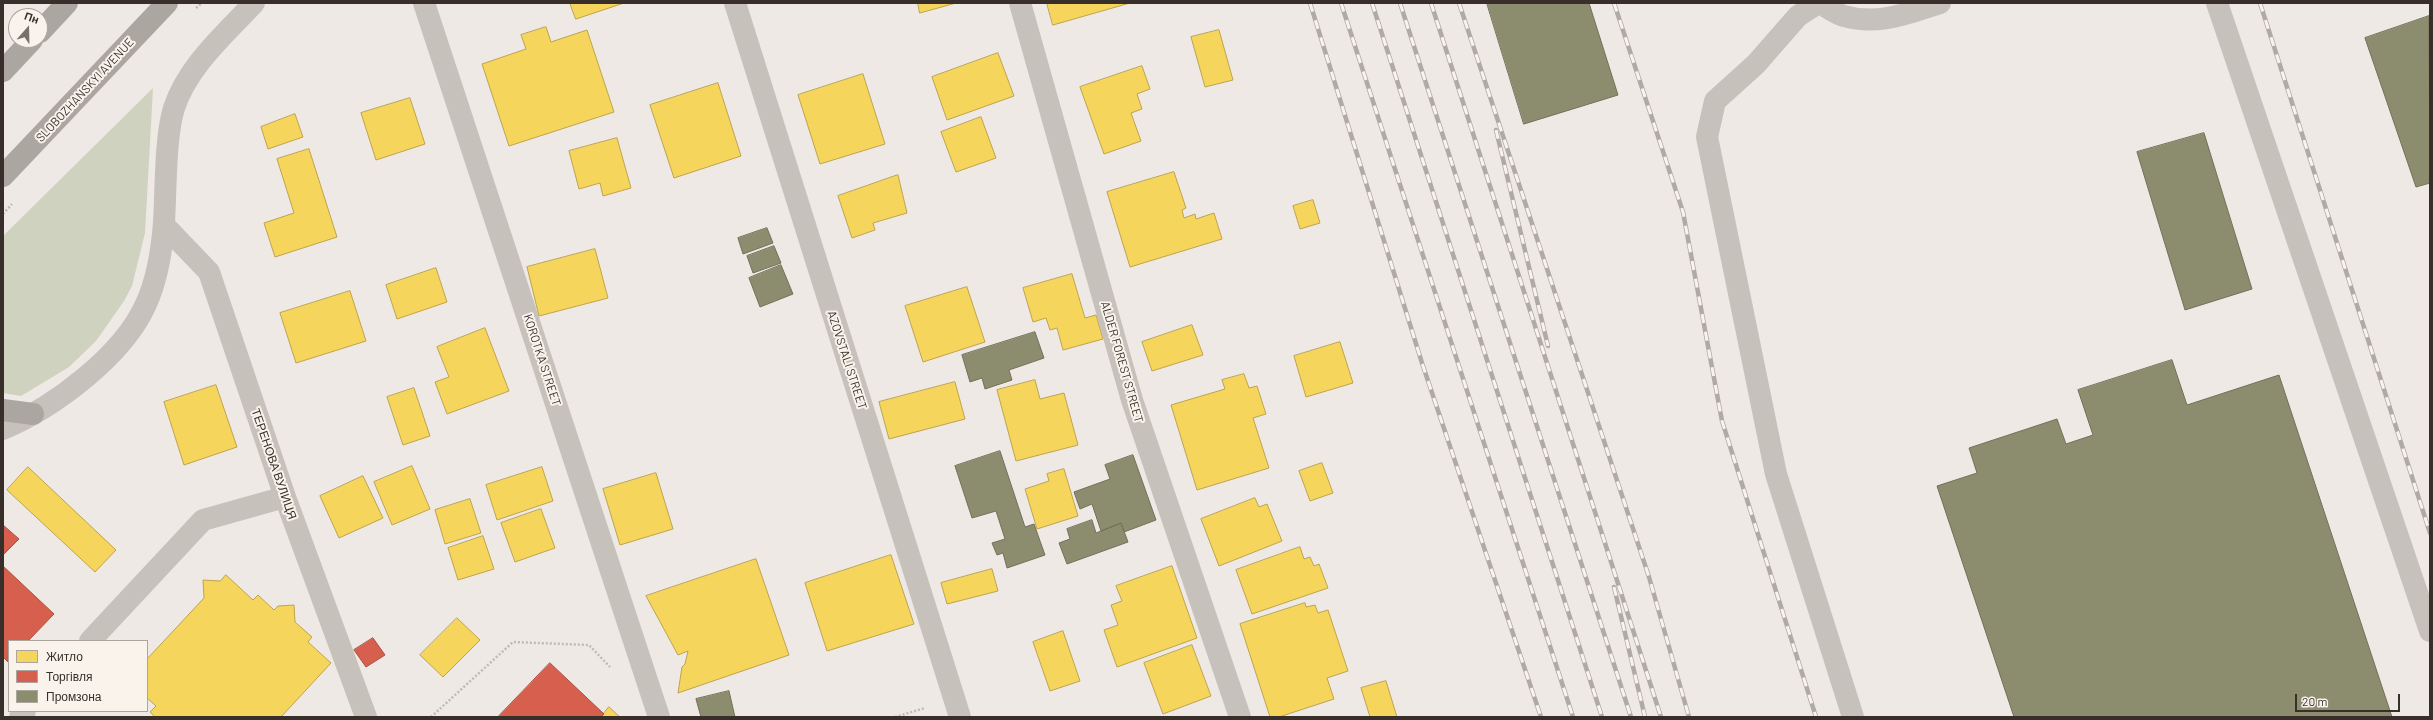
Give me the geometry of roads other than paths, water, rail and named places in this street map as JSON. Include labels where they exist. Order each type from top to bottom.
[{"type":"main road","points":[[48,23],[67,3]]},
{"type":"main road","name":"SLOBOZHANSKYI AVENUE","points":[[3,176],[166,3]]},
{"type":"main road","points":[[3,71],[25,48]]},
{"type":"main road","points":[[3,410],[33,414]]},
{"type":"street","points":[[3,429],[33,414],[73,388],[91,372],[134,325],[146,306],[154,284],[164,225],[170,130],[174,109],[186,82],[209,51],[254,3]]},
{"type":"street","name":"KOROTKA STREET","points":[[424,3],[659,717]]},
{"type":"street","name":"AZOVSTALI STREET","points":[[735,3],[960,717]]},
{"type":"street","name":"ALDER FOREST STREET","points":[[1020,3],[1132,400],[1240,717]]},
{"type":"street","points":[[1853,717],[1776,474],[1707,137],[1715,101],[1756,64],[1798,16],[1819,3],[1843,16],[1870,21],[1897,17],[1940,3]]},
{"type":"street","points":[[2217,3],[2430,631]]},
{"type":"street","name":"ТЕРЕНОВА ВУЛИЦЯ","points":[[164,225],[209,272],[285,497],[366,717]]},
{"type":"street","points":[[91,640],[203,520],[285,497]]},
{"type":"railway","points":[[1310,3],[1422,363],[1541,717]]},
{"type":"railway","points":[[1341,3],[1573,717]]},
{"type":"railway","points":[[1372,3],[1602,717]]},
{"type":"railway","points":[[1400,3],[1631,717]]},
{"type":"railway","points":[[1431,3],[1661,717]]},
{"type":"railway","points":[[1459,3],[1649,577],[1689,717]]},
{"type":"railway","points":[[1614,3],[1683,212],[1722,421],[1816,717]]},
{"type":"railway","points":[[2260,3],[2430,533]]},
{"type":"railway","points":[[1496,130],[1548,346]]},
{"type":"railway","points":[[1614,587],[1645,717]]}]
